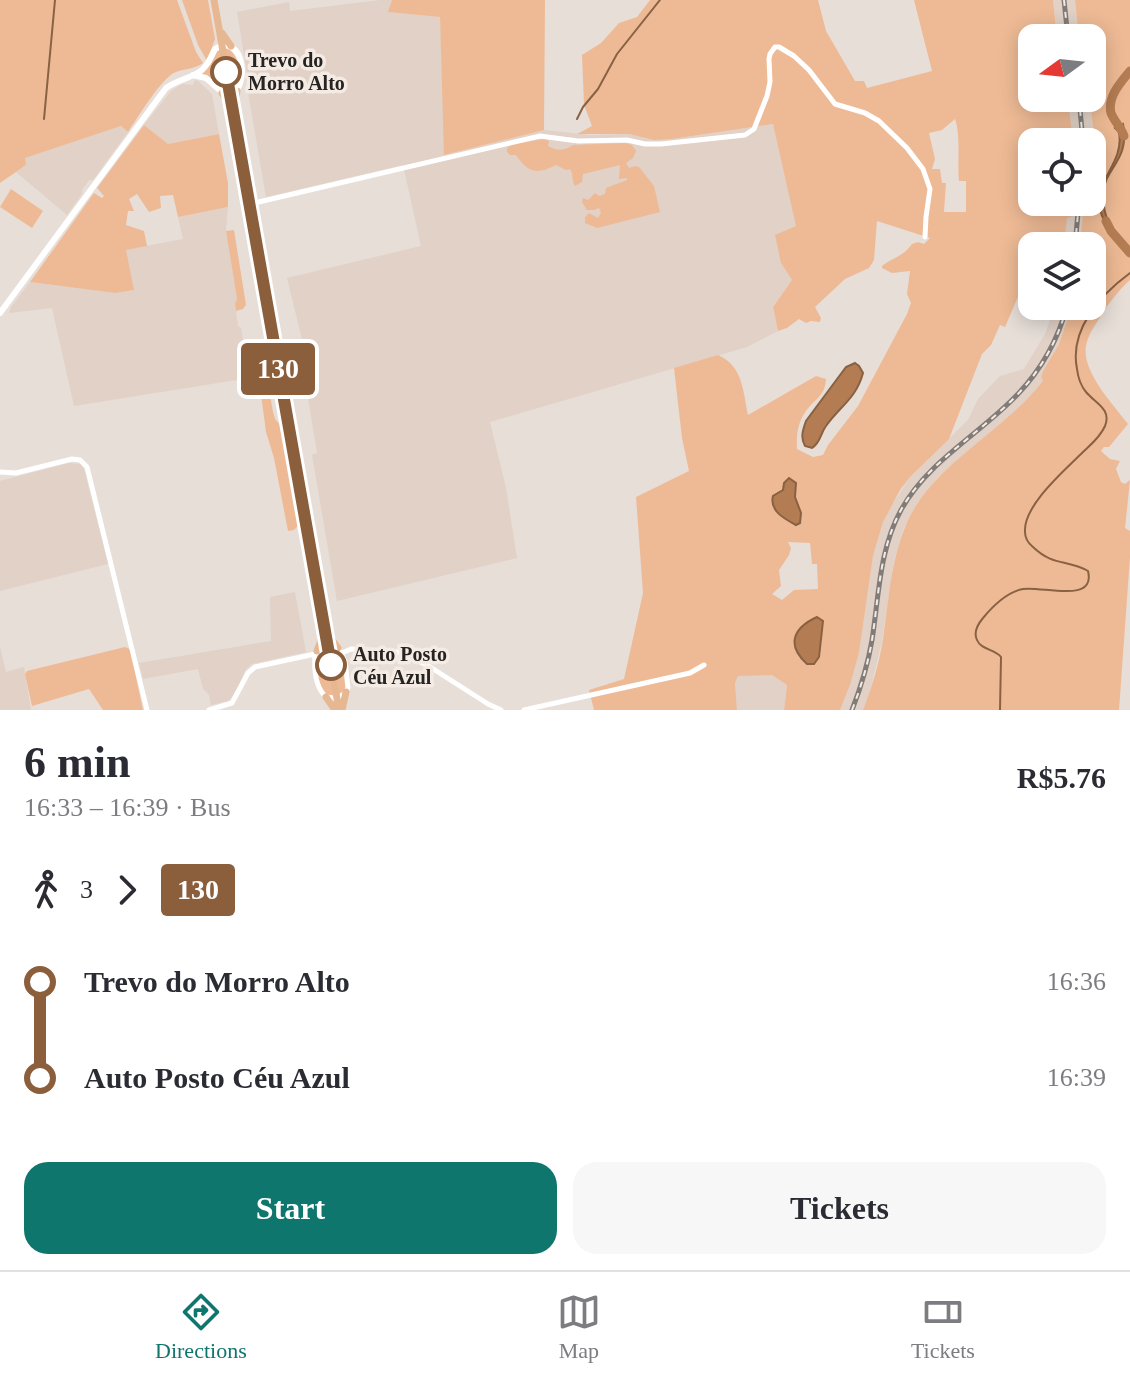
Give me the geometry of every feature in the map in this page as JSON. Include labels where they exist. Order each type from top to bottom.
[{"type":"main road","points":[[214,0],[339,710]]},
{"type":"main road","points":[[0,313],[160,95],[176,81],[203,70],[222,47]]},
{"type":"main road","points":[[222,47],[238,54],[242,71],[241,83],[230,93]]},
{"type":"main road","points":[[210,59],[215,85]]},
{"type":"main road","points":[[193,75],[206,78],[230,93]]},
{"type":"main road","points":[[324,629],[340,650]]},
{"type":"main road","points":[[316,653],[324,629]]},
{"type":"main road","points":[[339,710],[346,692]]},
{"type":"main road","points":[[326,697],[339,710]]},
{"type":"street","points":[[250,204],[540,136],[578,141],[627,140],[661,144],[745,135],[754,129],[769,89],[770,54],[775,47],[779,47],[809,70],[835,104],[865,113],[879,121],[907,148],[923,169],[930,189],[925,237]]},
{"type":"street","points":[[0,472],[16,473],[72,459],[80,460],[87,467],[147,710]]},
{"type":"street","points":[[209,710],[232,703],[248,673],[255,667],[316,653],[327,646],[340,650],[398,652],[427,665],[501,710]]},
{"type":"street","points":[[316,653],[318,687],[326,697],[337,698],[346,692],[348,680],[340,650]]},
{"type":"street","points":[[524,710],[690,673],[704,665]]},
{"type":"shaded area","points":[[0,0],[177,0],[203,63],[176,72],[166,79],[128,132],[121,126],[25,158],[26,165],[0,183]]},
{"type":"shaded area","points":[[182,0],[208,0],[215,39],[207,61],[198,45]]},
{"type":"shaded area","points":[[392,0],[389,12],[440,17],[445,155],[544,130],[590,135],[629,134],[654,140],[773,124],[797,226],[781,263],[792,280],[773,307],[778,331],[747,347],[490,422],[506,488],[517,558],[337,601],[312,455],[317,453],[302,362],[307,360],[287,278],[421,246],[403,165],[266,197],[237,12],[289,2],[290,11]]},
{"type":"shaded area","points":[[392,0],[545,0],[544,130],[444,155],[440,17],[388,12]]},
{"type":"shaded area","points":[[650,0],[818,0],[826,31],[855,81],[864,81],[867,88],[932,71],[914,0],[1053,0],[1056,24],[1018,24],[1018,112],[1070,112],[1071,128],[1018,128],[1018,216],[1073,216],[1067,218],[1066,232],[1018,232],[1018,297],[1005,327],[1000,325],[991,345],[982,354],[949,439],[911,476],[883,522],[873,556],[859,653],[840,710],[784,710],[787,685],[772,675],[738,676],[735,683],[737,710],[594,710],[589,690],[624,679],[643,593],[636,497],[689,471],[674,368],[718,355],[726,360],[737,372],[748,415],[816,376],[826,379],[822,394],[801,420],[797,439],[797,449],[813,457],[823,455],[858,406],[911,303],[907,294],[910,271],[892,273],[882,266],[912,244],[924,244],[930,238],[877,221],[874,260],[869,268],[845,279],[815,307],[820,322],[806,323],[799,319],[778,331],[773,307],[792,280],[781,263],[775,235],[796,226],[773,124],[654,140],[629,134],[577,134],[592,126],[584,105],[582,55],[601,43],[619,23],[637,17]],"holes":[[[955,119],[959,181],[966,181],[966,212],[944,212],[946,183],[942,183],[940,169],[932,169],[935,159],[929,133],[942,130]],[[788,542],[810,543],[812,564],[817,564],[818,589],[794,590],[782,600],[772,594],[781,586],[779,570],[789,555],[791,548]]]},
{"type":"shaded area","points":[[1053,0],[1075,0],[1078,24],[1056,24]]},
{"type":"shaded area","points":[[1075,0],[1130,0],[1130,280],[1106,309],[1106,232],[1081,232],[1083,216],[1106,216],[1106,128],[1093,128],[1091,112],[1106,112],[1106,24],[1078,24]]},
{"type":"shaded area","name":"Trevo do Morro Alto","points":[[227,47],[235,56],[240,71],[237,88],[228,92],[198,74],[216,50]]},
{"type":"shaded area","points":[[197,80],[212,94],[219,134],[168,144],[144,125],[171,91],[182,84],[193,85]]},
{"type":"shaded area","points":[[1070,112],[1091,112],[1093,128],[1071,128]]},
{"type":"shaded area","points":[[1123,124],[1123,147],[1106,181],[1119,146],[1119,132],[1115,128]]},
{"type":"shaded area","points":[[144,125],[168,144],[219,134],[228,183],[228,207],[178,217],[173,195],[160,196],[161,208],[149,212],[137,194],[129,199],[134,211],[128,211],[126,225],[144,231],[147,246],[126,250],[134,290],[115,293],[30,282],[94,193],[102,198],[104,196],[97,188]]},
{"type":"shaded area","points":[[121,126],[128,132],[93,180],[89,180],[67,215],[16,172],[26,165],[24,158]]},
{"type":"shaded area","points":[[549,141],[548,146],[557,149],[573,145],[632,145],[636,151],[626,163],[629,168],[639,167],[654,186],[660,212],[597,228],[585,223],[589,213],[598,218],[601,213],[599,208],[587,210],[583,198],[588,200],[595,193],[599,196],[605,194],[606,188],[627,178],[619,179],[620,165],[583,174],[582,182],[575,186],[570,169],[556,165],[538,171],[529,169],[516,155],[507,152],[513,144]]},
{"type":"shaded area","points":[[11,189],[43,211],[32,228],[0,207]]},
{"type":"shaded area","points":[[228,207],[226,231],[238,326],[241,328],[249,378],[74,406],[52,308],[9,313],[30,282],[115,293],[133,290],[125,250],[183,239],[178,217]]},
{"type":"shaded area","points":[[1067,216],[1083,216],[1081,232],[1065,232]]},
{"type":"shaded area","points":[[234,230],[246,305],[236,311],[237,299],[226,231]]},
{"type":"shaded area","points":[[1050,320],[1067,320],[1059,344],[1043,371],[1041,377],[1044,381],[1013,414],[938,478],[918,502],[903,530],[894,560],[882,641],[863,710],[840,710],[859,653],[873,556],[891,506],[911,476],[968,420],[978,399],[1000,376],[1024,369]]},
{"type":"shaded area","points":[[1067,320],[1099,320],[1088,339],[1088,363],[1098,385],[1128,424],[1109,447],[1101,451],[1110,459],[1120,461],[1116,469],[1121,482],[1125,484],[1130,480],[1125,528],[1130,531],[1130,557],[1119,710],[863,710],[879,657],[897,553],[908,520],[917,504],[945,471],[1029,398],[1043,381],[1043,371],[1059,344]]},
{"type":"shaded area","points":[[262,361],[275,419],[282,427],[297,506],[298,526],[294,530],[288,531],[266,432],[257,364]]},
{"type":"shaded area","points":[[855,363],[863,373],[856,389],[826,426],[815,446],[805,446],[802,437],[806,421],[846,367]]},
{"type":"shaded area","points":[[69,463],[81,464],[84,469],[108,564],[0,591],[0,481]]},
{"type":"shaded area","points":[[789,478],[796,483],[795,497],[801,513],[800,523],[796,525],[779,514],[772,501]]},
{"type":"shaded area","points":[[295,592],[306,652],[252,664],[228,701],[211,705],[198,669],[143,679],[139,663],[271,641],[270,597]]},
{"type":"shaded area","points":[[817,617],[823,621],[819,657],[814,664],[807,664],[796,650],[795,638],[802,626]]},
{"type":"shaded area","points":[[0,647],[6,672],[24,667],[31,710],[0,710]]},
{"type":"shaded area","points":[[125,647],[130,649],[143,710],[103,710],[89,689],[32,706],[25,674],[27,671]]},
{"type":"shaded area","points":[[335,649],[343,659],[346,688],[341,694],[331,696],[321,687],[317,661],[322,652]]},
{"type":"shaded area","points":[[738,675],[772,675],[787,685],[784,710],[737,710],[735,683]]},
{"type":"waterway","points":[[44,119],[55,0]]},
{"type":"waterway","points":[[577,119],[617,54],[660,0]]},
{"type":"waterway","points":[[1124,136],[1110,107],[1116,90],[1130,71]]},
{"type":"waterway","points":[[1106,221],[1130,253]]},
{"type":"waterway","points":[[1000,710],[1001,657],[977,640],[979,623],[1011,593],[1023,589],[1076,590],[1088,581],[1088,571],[1048,558],[1031,545],[1025,532],[1026,522],[1037,500],[1094,442],[1105,426],[1107,420],[1102,407],[1086,392],[1079,378],[1078,341],[1082,327],[1098,303],[1130,273]]},
{"type":"railway","points":[[1064,0],[1067,24]]},
{"type":"railway","points":[[1080,112],[1082,128]]},
{"type":"railway","points":[[1076,232],[1078,216]]},
{"type":"railway","points":[[852,710],[870,649],[884,557],[901,510],[925,477],[1026,385],[1054,343],[1063,320]]},
{"type":"bus line","name":"130","points":[[226,72],[331,665]]},
{"type":"place","name":"Trevo do Morro Alto","points":[[226,72]]},
{"type":"place","name":"Auto Posto Céu Azul","points":[[331,665]]}]
